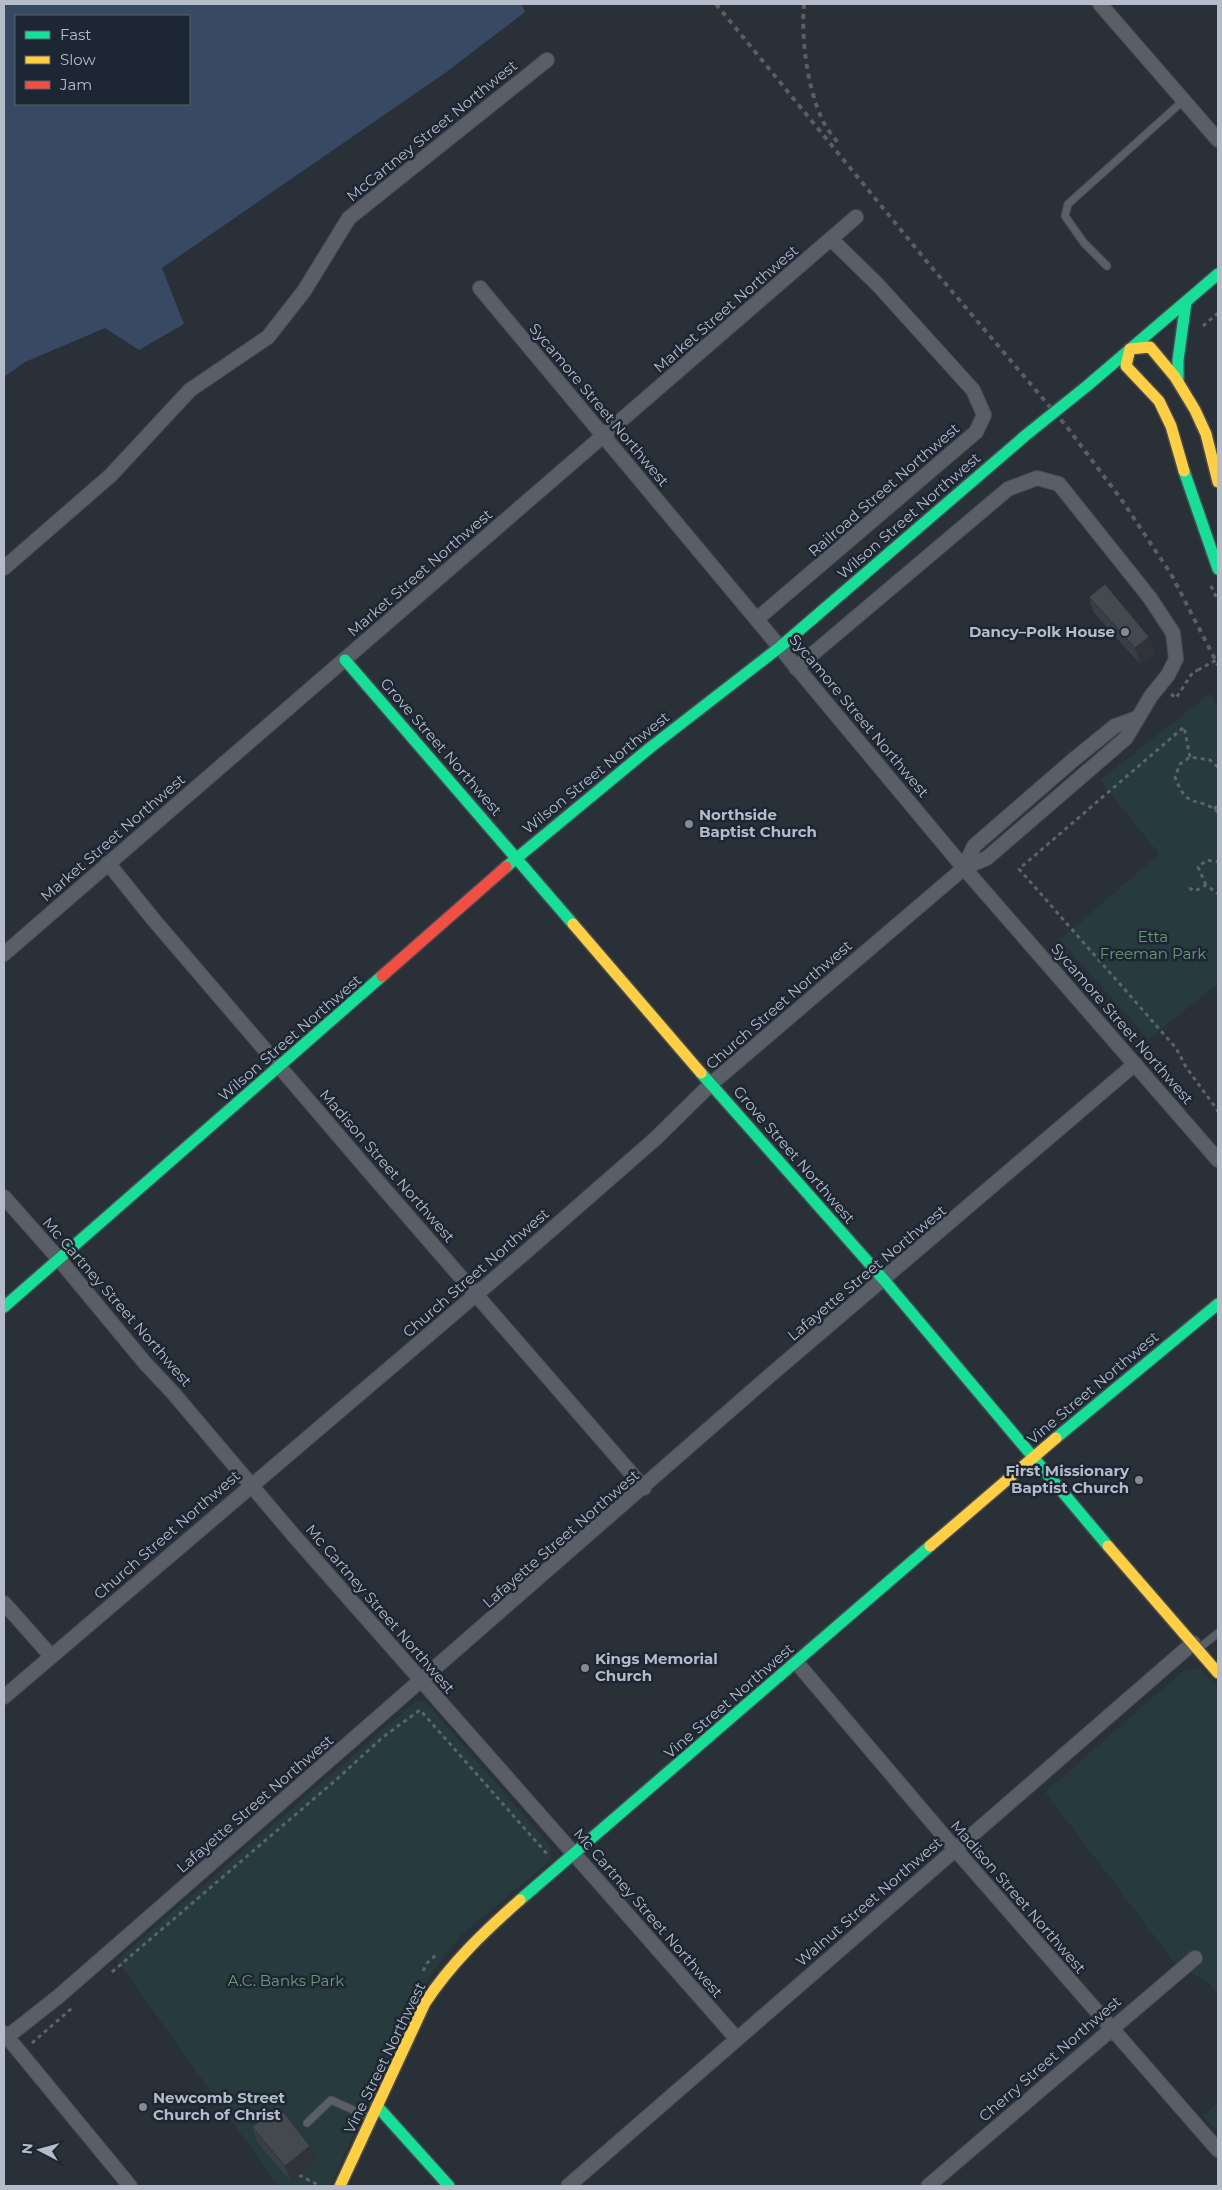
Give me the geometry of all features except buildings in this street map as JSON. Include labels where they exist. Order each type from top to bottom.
[{"type":"main road","name":"Wilson Street Northwest","points":[[4,1307],[517,857],[651,747],[780,647],[1026,435],[1130,350],[1218,274]]},
{"type":"main road","points":[[1178,380],[1179,352],[1186,302]]},
{"type":"main road","points":[[1218,482],[1206,434],[1198,414],[1178,380],[1150,346],[1130,350],[1126,366],[1159,401],[1171,426],[1190,492],[1218,569]]},
{"type":"main road","name":"Grove Street Northwest","points":[[345,660],[711,1084],[884,1280],[1218,1673]]},
{"type":"main road","name":"Vine Street Northwest","points":[[340,2186],[425,2003],[436,1985],[461,1955],[493,1924],[1033,1457],[1218,1304]]},
{"type":"main road","points":[[377,2106],[449,2186]]},
{"type":"street","points":[[1100,4],[1218,140]]},
{"type":"street","name":"McCartney Street Northwest","points":[[4,568],[111,475],[190,390],[268,337],[304,291],[349,218],[547,60]]},
{"type":"street","name":"Market Street Northwest","points":[[4,954],[856,217]]},
{"type":"street","name":"Railroad Street Northwest","points":[[757,620],[976,432],[984,415],[974,390],[878,285],[831,239]]},
{"type":"street","name":"Sycamore Street Northwest","points":[[480,288],[964,868],[1218,1160]]},
{"type":"street","name":"Church Street Northwest","points":[[4,1697],[655,1139],[711,1084],[964,868],[987,858],[1126,738],[1137,718],[1168,675],[1176,659],[1173,633],[1150,598],[1059,484],[1037,478],[1008,489],[796,668]]},
{"type":"street","name":"Madison Street Northwest","points":[[108,863],[160,927],[644,1488]]},
{"type":"street","name":"Lafayette Street Northwest","points":[[6,2035],[59,1996],[422,1682],[774,1372],[1135,1064]]},
{"type":"street","name":"Mc Cartney Street Northwest","points":[[4,1197],[58,1258],[145,1363],[422,1682],[576,1854],[737,2039]]},
{"type":"street","points":[[4,1603],[51,1656]]},
{"type":"street","name":"Walnut Street Northwest","points":[[568,2186],[955,1849],[1195,1646]]},
{"type":"street","name":"Madison Street Northwest","points":[[797,1663],[955,1849],[1218,2150]]},
{"type":"street","name":"Cherry Street Northwest","points":[[928,2186],[1195,1958]]},
{"type":"street","points":[[6,2035],[130,2186]]},
{"type":"lane","points":[[1107,266],[1084,243],[1065,216],[1068,204],[1184,100]]},
{"type":"lane","points":[[1195,1646],[1218,1632]]},
{"type":"lane","points":[[307,2123],[331,2100],[372,2118]]},
{"type":"path","points":[[1201,332],[1203,326],[1218,313]]},
{"type":"path","points":[[1198,670],[1218,659]]},
{"type":"path","points":[[1190,757],[1184,726],[1019,869],[1176,1048],[1186,1068],[1218,1111]]},
{"type":"path","points":[[1218,767],[1210,760],[1190,757],[1180,764],[1175,777],[1181,794],[1218,812]]},
{"type":"path","points":[[1214,809],[1218,805]]},
{"type":"path","points":[[1218,862],[1207,860],[1198,867],[1206,884],[1218,894]]},
{"type":"path","points":[[1189,888],[1195,892],[1206,884]]},
{"type":"path","points":[[111,1974],[337,1779],[371,1747],[420,1710],[548,1856]]},
{"type":"path","points":[[420,1978],[427,1963],[440,1951]]},
{"type":"path","points":[[20,2053],[76,2004]]},
{"type":"path","points":[[299,2174],[320,2186]]},
{"type":"green space","name":"Etta Freeman Park","points":[[1211,693],[1218,710],[1218,984],[1148,1039],[1060,940],[1159,854],[1100,780]]},
{"type":"green space","points":[[1200,1668],[1218,1688],[1218,1994],[1209,1984],[1175,1963],[1045,1792],[1183,1671]]},
{"type":"green space","name":"A.C. Banks Park","points":[[416,1701],[426,1702],[550,1846],[551,1860],[460,1936],[419,1991],[330,2186],[278,2186],[117,1960]]},
{"type":"green space","points":[[1218,2102],[1218,2132],[1203,2116]]},
{"type":"water","points":[[4,4],[521,4],[525,12],[445,73],[162,268],[184,324],[139,350],[105,328],[25,362],[4,377]]},
{"type":"railway","points":[[716,4],[928,263],[1067,427],[1121,499],[1171,574],[1218,665]]},
{"type":"railway","points":[[804,4],[804,48],[809,79],[817,108],[823,121],[838,143]]},
{"type":"traffic: fast","points":[[1087,386],[1218,274]]},
{"type":"traffic: fast","points":[[1178,380],[1178,360],[1186,302]]},
{"type":"traffic: fast","points":[[1026,435],[1087,386]]},
{"type":"traffic: fast","points":[[506,867],[651,747],[780,647],[1026,435]]},
{"type":"traffic: fast","points":[[1184,471],[1218,569]]},
{"type":"traffic: fast","points":[[345,660],[573,924]]},
{"type":"traffic: fast","points":[[4,1307],[382,976]]},
{"type":"traffic: fast","points":[[701,1073],[884,1280],[1108,1546]]},
{"type":"traffic: fast","points":[[1056,1438],[1218,1304]]},
{"type":"traffic: fast","points":[[520,1900],[930,1546]]},
{"type":"traffic: fast","points":[[377,2106],[449,2186]]},
{"type":"traffic: slow","points":[[1184,471],[1171,426],[1159,401],[1126,366],[1130,349],[1150,347],[1175,377],[1195,410],[1206,434],[1218,482]]},
{"type":"traffic: slow","points":[[573,924],[701,1073]]},
{"type":"traffic: slow","points":[[930,1546],[1056,1438]]},
{"type":"traffic: slow","points":[[1108,1546],[1218,1673]]},
{"type":"traffic: slow","points":[[340,2186],[425,2003],[446,1974],[469,1948],[520,1900]]},
{"type":"traffic: jam","points":[[382,976],[506,867]]},
{"type":"place","name":"Dancy–Polk House","points":[[1125,632]]},
{"type":"place","name":"Northside Baptist Church","points":[[689,824]]},
{"type":"place","name":"First Missionary Baptist Church","points":[[1139,1480]]},
{"type":"place","name":"Kings Memorial Church","points":[[585,1668]]},
{"type":"place","name":"Newcomb Street Church of Christ","points":[[143,2107]]}]
